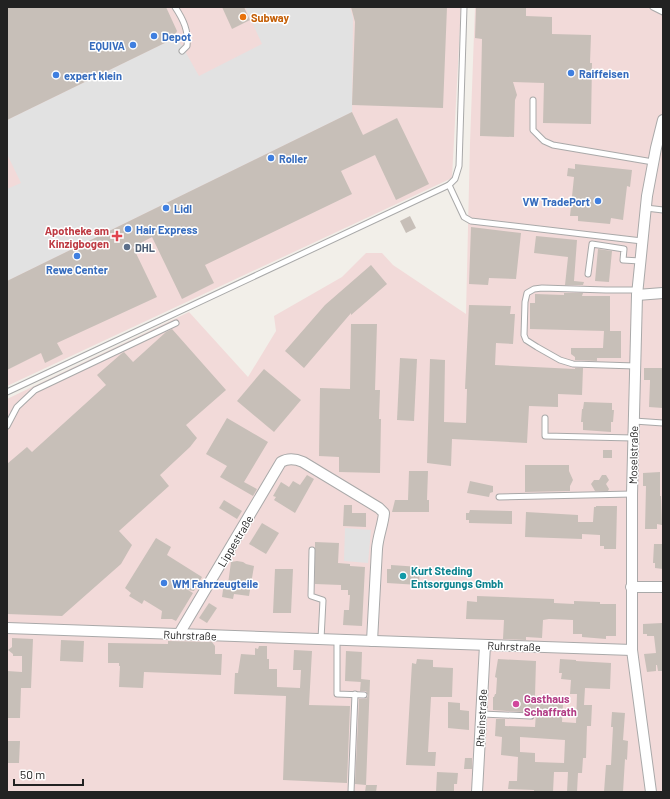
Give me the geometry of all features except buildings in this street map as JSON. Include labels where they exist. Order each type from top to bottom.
[{"type":"street","name":"Moselstraße","points":[[651,792],[632,650],[631,588],[633,438],[637,292],[646,208],[653,162],[663,120]]},
{"type":"street","points":[[637,292],[663,293]]},
{"type":"street","name":"Lippestraße","points":[[180,634],[281,462],[285,460],[297,460],[384,512],[378,535],[372,641]]},
{"type":"street","points":[[631,588],[663,587]]},
{"type":"street","name":"Ruhrstraße","points":[[7,628],[632,650]]},
{"type":"street","name":"Rheinstraße","points":[[477,792],[485,645]]},
{"type":"lane","points":[[175,7],[187,29],[187,46],[182,51]]},
{"type":"lane","points":[[7,392],[449,185],[455,179],[459,166],[464,7]]},
{"type":"lane","points":[[653,7],[663,12]]},
{"type":"lane","points":[[533,100],[533,130],[544,141],[553,145],[653,162]]},
{"type":"lane","points":[[449,185],[464,217],[471,222],[642,241]]},
{"type":"lane","points":[[646,208],[663,210]]},
{"type":"lane","points":[[588,274],[592,244],[624,249],[623,260],[640,261]]},
{"type":"lane","points":[[635,366],[573,364],[560,360],[537,347],[526,340],[524,335],[525,302],[527,293],[534,289],[542,288],[637,292]]},
{"type":"lane","points":[[7,426],[17,407],[35,390],[176,323]]},
{"type":"lane","points":[[545,418],[545,436],[633,438]]},
{"type":"lane","points":[[634,421],[663,423]]},
{"type":"lane","points":[[499,497],[632,494]]},
{"type":"lane","points":[[312,550],[311,596],[323,600],[322,639]]},
{"type":"lane","points":[[337,640],[337,694],[364,695]]},
{"type":"lane","points":[[351,792],[355,694]]},
{"type":"lane","points":[[482,714],[531,716]]},
{"type":"shaded area","points":[[7,7],[461,7],[452,178],[7,386]]},
{"type":"shaded area","points":[[245,7],[350,7],[353,18],[352,112],[7,281],[7,189],[21,183],[7,154],[7,120],[177,37],[199,76],[262,44]]},
{"type":"shaded area","points":[[475,7],[663,7],[663,792],[7,792],[7,399],[189,312],[248,377],[276,331],[274,316],[342,277],[366,253],[382,253],[393,265],[466,314]]},
{"type":"shaded area","points":[[345,528],[371,530],[368,563],[344,561]]},
{"type":"place","name":"Subway","points":[[243,17]]},
{"type":"place","name":"Depot","points":[[154,36]]},
{"type":"place","name":"EQUIVA","points":[[133,45]]},
{"type":"place","name":"Raiffeisen","points":[[571,73]]},
{"type":"place","name":"expert klein","points":[[56,75]]},
{"type":"place","name":"Roller","points":[[271,158]]},
{"type":"place","name":"VW TradePort","points":[[598,201]]},
{"type":"place","name":"Lidl","points":[[166,208]]},
{"type":"place","name":"Hair Express","points":[[128,229]]},
{"type":"place","name":"Apotheke am Kinzigbogen","points":[[117,236]]},
{"type":"place","name":"DHL","points":[[127,247]]},
{"type":"place","name":"Rewe Center","points":[[77,256]]},
{"type":"place","name":"Kurt Steding Entsorgungs Gmbh","points":[[403,576]]},
{"type":"place","name":"WM Fahrzeugteile","points":[[164,583]]},
{"type":"place","name":"Gasthaus Schaffrath","points":[[516,704]]}]
